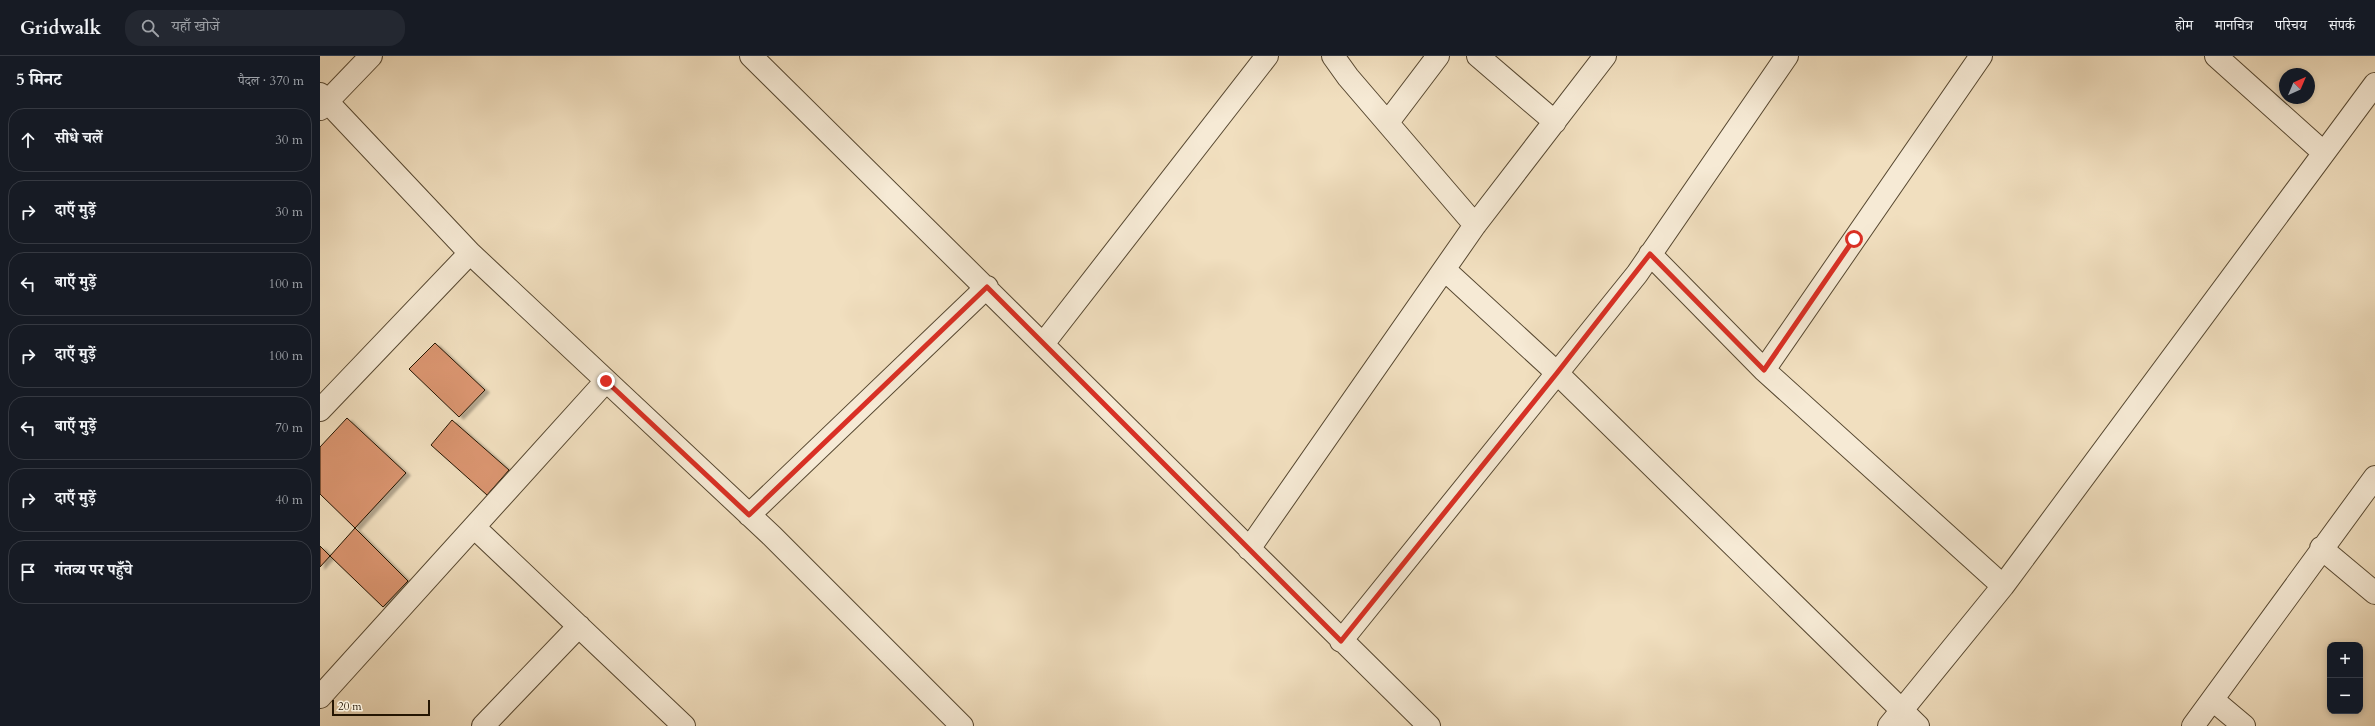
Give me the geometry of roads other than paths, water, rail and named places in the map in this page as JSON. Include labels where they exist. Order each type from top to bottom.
[{"type":"street","points":[[371,56],[322,101],[470,253],[749,515],[962,726]]},
{"type":"street","points":[[751,56],[987,287],[1341,641],[1429,726]]},
{"type":"street","points":[[1043,344],[1267,56]]},
{"type":"street","points":[[1333,56],[1476,225]]},
{"type":"street","points":[[1388,122],[1438,56]]},
{"type":"street","points":[[1478,56],[1555,122]]},
{"type":"street","points":[[1250,549],[1476,225],[1605,56]]},
{"type":"street","points":[[1341,641],[1557,373],[1650,254],[1788,56]]},
{"type":"street","points":[[1764,370],[1981,56]]},
{"type":"street","points":[[2216,56],[2324,153]]},
{"type":"street","points":[[1895,719],[2003,586],[2375,84]]},
{"type":"street","points":[[320,410],[470,253]]},
{"type":"street","points":[[1650,254],[1764,370],[2003,586]]},
{"type":"street","points":[[1445,270],[1557,373],[1895,719],[1918,726]]},
{"type":"street","points":[[749,515],[987,287]]},
{"type":"street","points":[[320,697],[606,381]]},
{"type":"street","points":[[2193,726],[2321,548],[2375,477]]},
{"type":"street","points":[[474,527],[579,626],[675,723]]},
{"type":"street","points":[[2321,548],[2375,594]]},
{"type":"street","points":[[483,726],[579,626]]},
{"type":"street","points":[[2213,700],[2244,726]]}]
